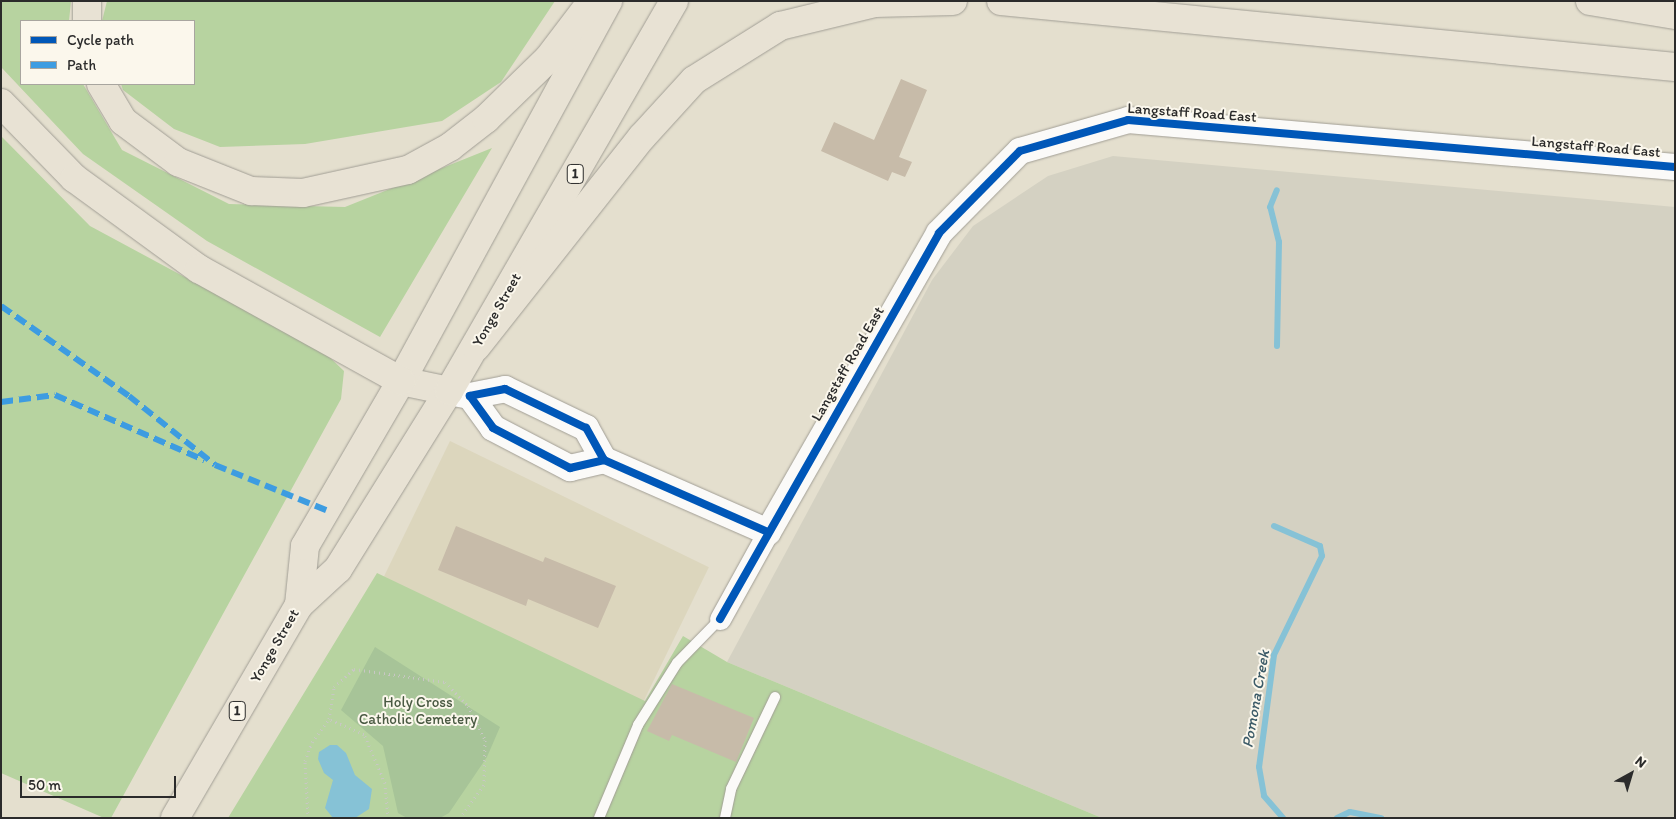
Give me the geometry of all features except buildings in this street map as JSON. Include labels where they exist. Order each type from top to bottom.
[{"type":"main road","points":[[87,1],[87,20]]},
{"type":"main road","points":[[102,85],[123,121],[178,162],[251,191],[303,193],[408,170],[450,146],[486,119],[548,59],[592,1]]},
{"type":"main road","name":"Yonge Street","points":[[299,605],[305,546],[401,381],[608,1]]},
{"type":"main road","name":"Yonge Street","points":[[175,818],[299,605],[338,569],[460,394],[476,348],[674,1]]},
{"type":"main road","points":[[476,348],[642,137],[694,80],[780,26],[874,3],[953,1]]},
{"type":"main road","points":[[1001,1],[1675,67]]},
{"type":"main road","points":[[1590,1],[1675,15]]},
{"type":"main road","points":[[1,103],[74,178],[199,269],[401,381],[460,394]]},
{"type":"street","name":"Langstaff Road East","points":[[720,619],[939,233],[1020,151],[1128,120],[1675,167]]},
{"type":"street","points":[[460,394],[505,389],[586,428],[604,460],[768,532]]},
{"type":"street","points":[[460,394],[493,428],[570,468],[604,460]]},
{"type":"lane","points":[[599,818],[638,725],[677,664],[720,619]]},
{"type":"lane","points":[[725,818],[730,789],[775,697]]},
{"type":"path","points":[[308,818],[305,761],[312,742],[329,718],[334,687],[354,669],[445,682],[468,706],[485,740],[484,785],[460,818]]},
{"type":"path","points":[[329,718],[364,734],[385,783],[388,818]]},
{"type":"shaded area","points":[[1113,156],[1675,207],[1675,818],[1102,818],[727,662],[932,280],[973,226],[1048,176]]},
{"type":"shaded area","points":[[450,441],[709,567],[643,703],[384,577]]},
{"type":"green space","points":[[1,1],[71,1],[69,20],[20,20],[20,85],[84,85],[122,150],[229,204],[345,207],[492,148],[380,337],[207,241],[83,154],[1,67]]},
{"type":"green space","points":[[107,1],[555,1],[501,82],[442,121],[305,144],[220,147],[174,129],[123,90],[121,85],[195,85],[195,20],[102,20]]},
{"type":"green space","points":[[1,136],[90,226],[324,352],[344,371],[341,399],[111,818],[104,818],[1,773]]},
{"type":"green space","name":"Holy Cross Catholic Cemetery","points":[[377,573],[645,701],[683,636],[727,662],[1102,818],[228,818]]},
{"type":"green space","points":[[375,647],[500,727],[487,757],[449,813],[440,818],[407,818],[398,813],[383,746],[341,710]]},
{"type":"water","points":[[330,745],[337,745],[346,753],[355,775],[372,789],[369,809],[355,818],[333,818],[325,808],[333,780],[324,773],[318,759],[319,752]]},
{"type":"waterway","name":"Pomona Creek","points":[[1277,190],[1270,207],[1279,242],[1277,346]]},
{"type":"waterway","name":"Pomona Creek","points":[[1274,526],[1320,546],[1322,556],[1274,655],[1259,767],[1264,796],[1283,818]]},
{"type":"waterway","name":"Pomona Creek","points":[[1337,818],[1350,812],[1381,818]]},
{"type":"marked path","points":[[1,306],[129,396],[215,465],[326,510]]},
{"type":"marked path","points":[[1,402],[55,395],[204,460]]},
{"type":"cycle path","points":[[720,619],[939,233],[1020,151],[1128,120],[1675,167]]},
{"type":"cycle path","points":[[604,460],[586,428],[505,389],[470,396],[493,428],[570,468],[604,460],[768,532]]}]
